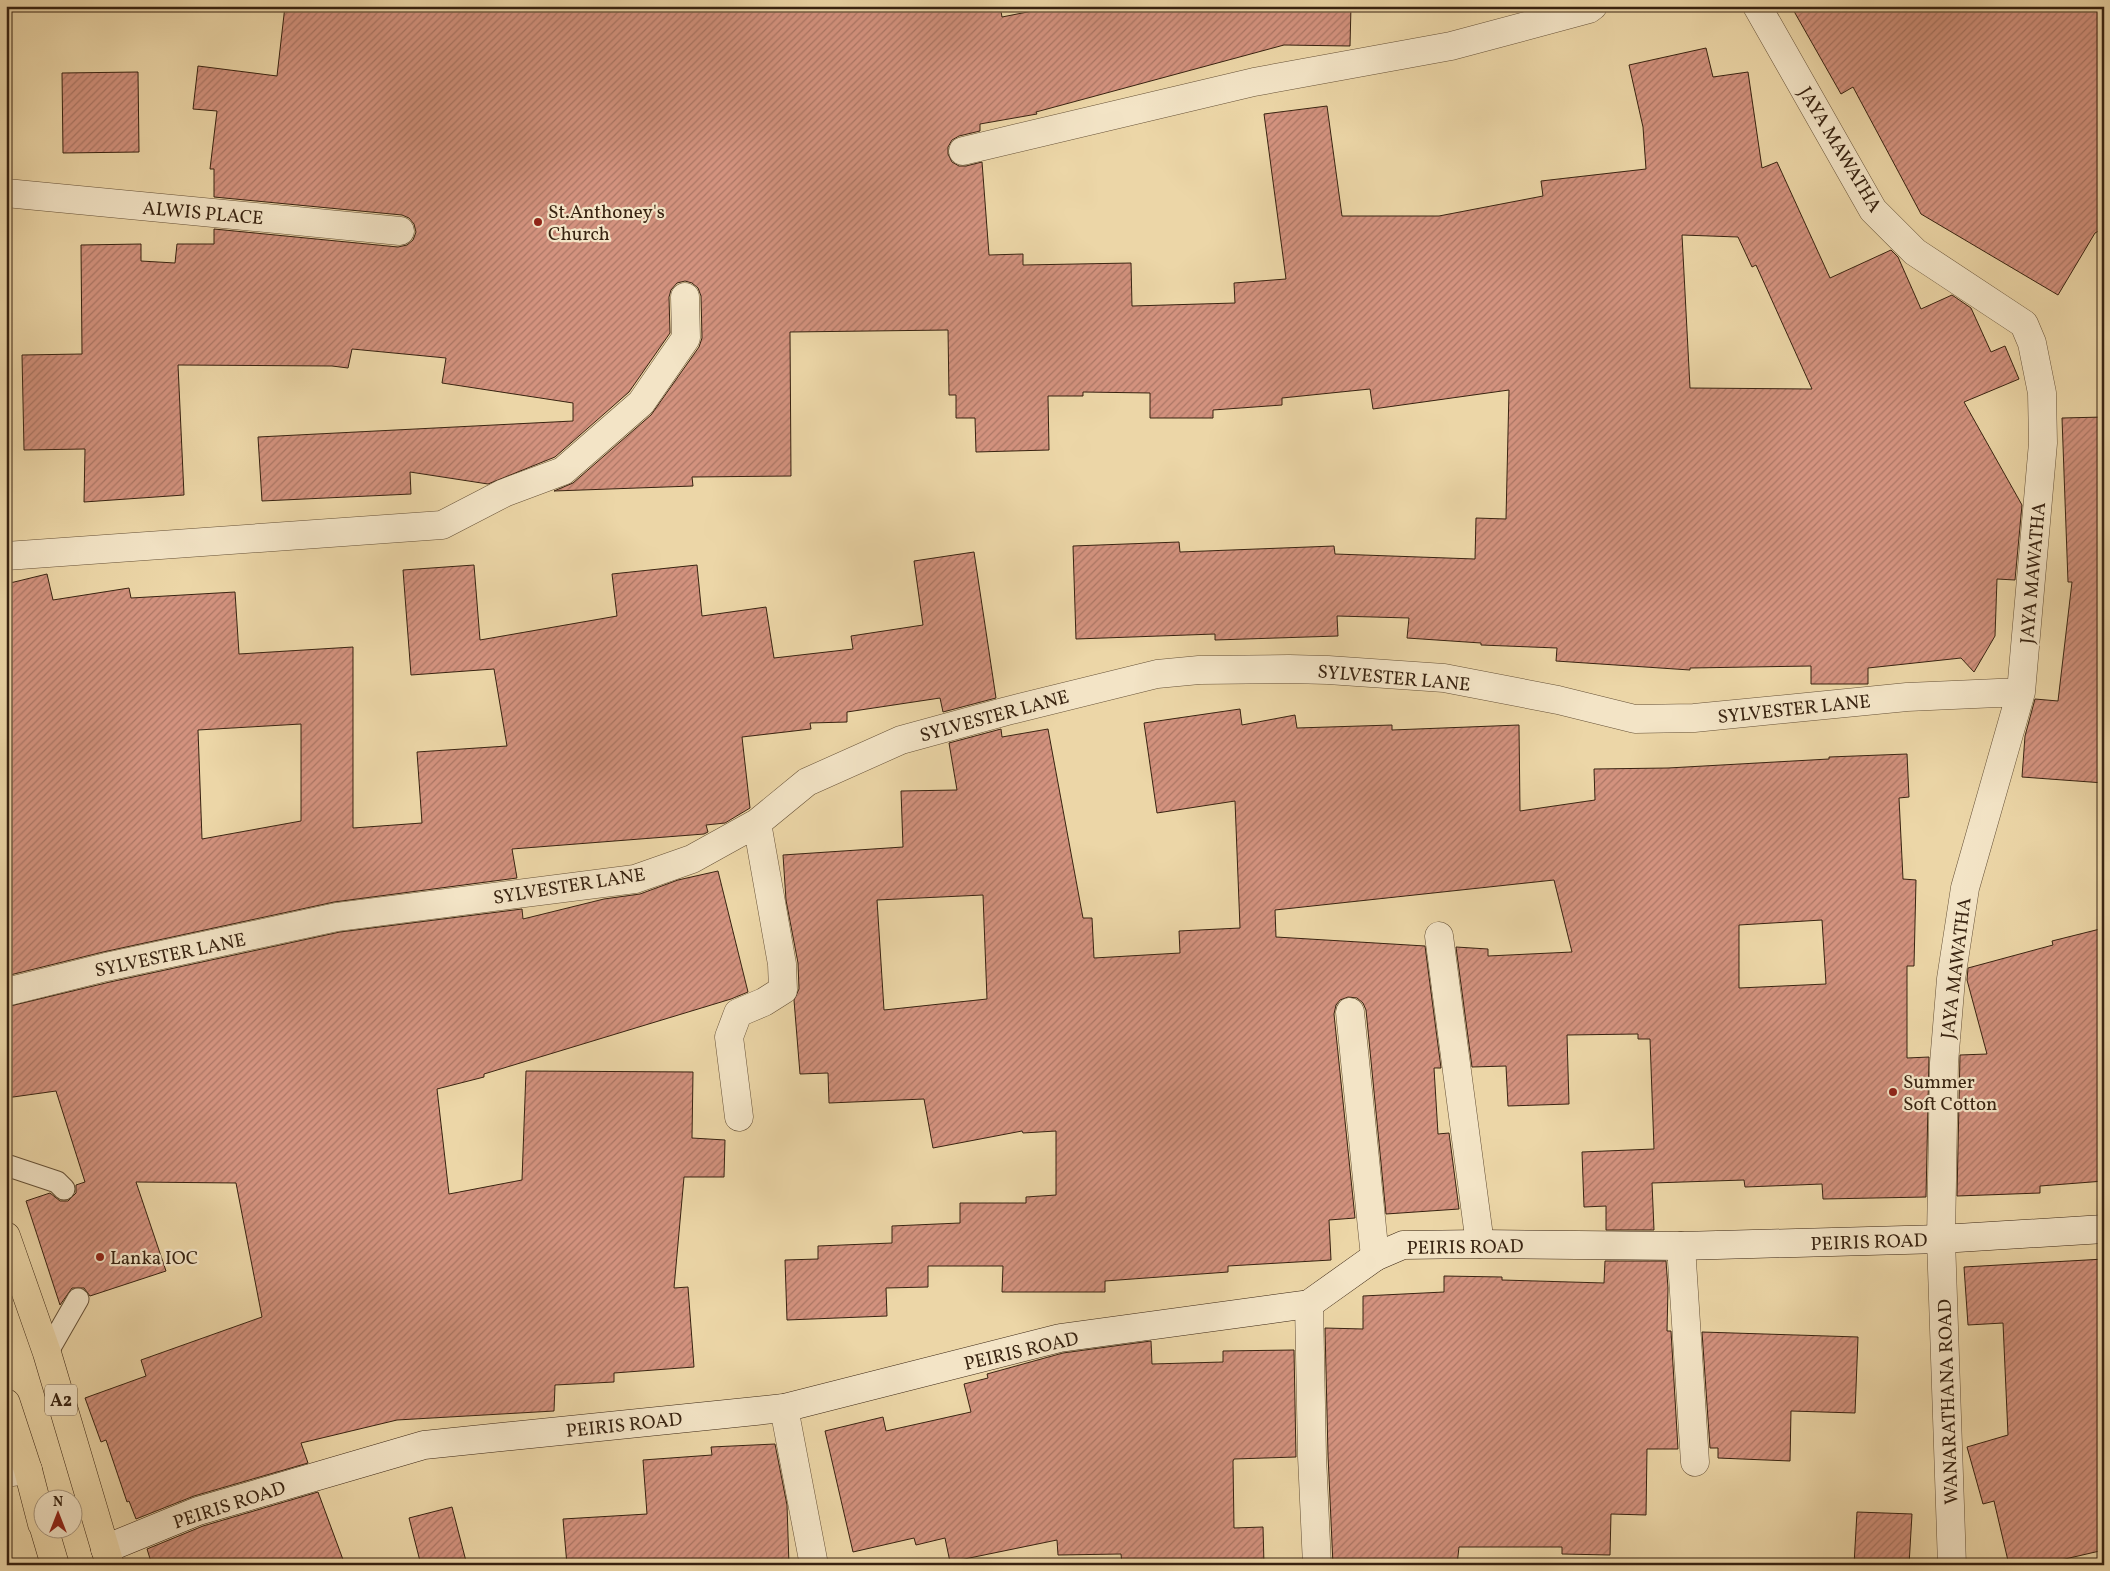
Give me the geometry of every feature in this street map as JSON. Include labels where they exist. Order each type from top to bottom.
[{"type":"highway","name":"A2","points":[[6,1236],[47,1354],[108,1557]]},
{"type":"highway","points":[[6,1403],[17,1471],[32,1503]]},
{"type":"highway","points":[[47,1538],[55,1565]]},
{"type":"street","points":[[963,151],[1254,82],[1451,46],[1589,9],[1593,6]]},
{"type":"street","name":"JAYA MAWATHA","points":[[1757,6],[1873,210],[1915,252],[2024,324],[2032,343],[2042,393],[2043,444],[2021,692],[1965,888],[1950,979],[1944,1063],[1942,1239]]},
{"type":"street","name":"ALWIS PLACE","points":[[6,193],[400,231]]},
{"type":"street","points":[[6,556],[442,525],[504,493],[563,471],[640,403],[686,338],[685,297]]},
{"type":"street","name":"SYLVESTER LANE","points":[[6,992],[106,967],[337,917],[635,879],[692,859],[757,823],[807,782],[901,740],[1007,711],[1157,674],[1199,670],[1328,670],[1444,678],[1558,700],[1635,719],[1694,718],[1907,697],[2021,692]]},
{"type":"street","points":[[739,1117],[729,1037],[738,1013],[764,1002],[783,990],[782,964],[757,823]]},
{"type":"street","points":[[1440,936],[1480,1244]]},
{"type":"street","points":[[1350,1012],[1376,1257]]},
{"type":"street","name":"PEIRIS ROAD","points":[[108,1557],[198,1511],[424,1445],[784,1408],[1060,1338],[1309,1304],[1376,1257],[1403,1245],[1681,1246],[1942,1239],[2104,1229]]},
{"type":"street","name":"WANARATHANA ROAD","points":[[1942,1239],[1952,1565]]},
{"type":"street","points":[[1681,1246],[1695,1462]]},
{"type":"street","points":[[1309,1304],[1312,1456],[1317,1565]]},
{"type":"street","points":[[784,1408],[814,1565]]},
{"type":"lane","points":[[6,1165],[57,1182],[64,1189]]},
{"type":"lane","points":[[47,1354],[78,1299]]},
{"type":"building","points":[[285,6],[1000,6],[1002,17],[1058,6],[1351,6],[1350,46],[1284,45],[1036,112],[1037,114],[980,124],[980,131],[959,136],[952,140],[948,147],[948,154],[952,162],[959,166],[966,166],[982,162],[989,255],[1023,254],[1023,265],[1131,263],[1132,306],[1235,303],[1234,283],[1286,279],[1264,114],[1327,106],[1342,216],[1439,216],[1543,196],[1541,181],[1646,169],[1643,127],[1629,65],[1706,48],[1713,77],[1748,72],[1762,168],[1777,162],[1830,278],[1891,250],[1898,257],[1921,309],[1952,295],[1971,308],[1991,352],[2005,346],[2019,379],[1964,402],[2022,505],[2015,580],[1997,579],[1995,636],[1974,672],[1961,658],[1868,668],[1868,684],[1811,684],[1811,666],[1690,668],[1690,670],[1556,661],[1557,648],[1481,645],[1481,643],[1407,638],[1409,618],[1337,616],[1338,636],[1215,640],[1215,634],[1076,639],[1073,546],[1179,542],[1180,552],[1334,546],[1335,554],[1475,559],[1476,518],[1506,519],[1509,390],[1373,409],[1370,389],[1282,398],[1282,405],[1213,410],[1213,418],[1150,418],[1150,393],[1083,392],[1083,396],[1048,396],[1049,450],[976,452],[975,418],[956,418],[956,395],[949,395],[948,330],[790,332],[791,476],[692,477],[693,486],[554,491],[573,483],[651,415],[699,347],[702,338],[701,296],[698,288],[692,283],[685,281],[677,283],[671,290],[669,297],[670,333],[629,392],[555,457],[488,484],[410,472],[411,494],[262,501],[258,437],[573,421],[573,403],[442,383],[446,358],[352,349],[348,368],[332,366],[178,365],[184,495],[84,502],[85,449],[24,450],[22,355],[82,354],[81,245],[141,244],[141,261],[175,263],[177,244],[214,244],[214,229],[398,247],[407,245],[413,240],[416,232],[414,224],[409,218],[402,215],[214,197],[214,169],[210,169],[217,111],[193,109],[198,66],[277,76]],"holes":[[[1682,235],[1738,237],[1752,267],[1756,265],[1812,389],[1690,388]]]},
{"type":"building","points":[[1791,6],[2104,6],[2104,228],[2095,233],[2058,295],[1921,214],[1853,87],[1841,94]]},
{"type":"building","points":[[138,72],[139,152],[63,153],[62,73]]},
{"type":"building","points":[[2104,417],[2104,783],[2022,777],[2025,736],[2035,699],[2058,701],[2072,582],[2068,582],[2062,418]]},
{"type":"building","points":[[974,552],[996,698],[943,712],[940,698],[847,712],[847,722],[810,723],[811,729],[742,737],[750,808],[725,823],[706,825],[708,832],[704,834],[512,849],[517,878],[334,902],[103,952],[6,976],[6,584],[47,574],[53,600],[129,588],[131,598],[235,592],[239,654],[353,647],[353,828],[422,823],[417,752],[507,746],[494,669],[411,675],[403,570],[474,565],[480,640],[617,616],[612,574],[697,565],[702,616],[766,607],[774,658],[853,649],[851,636],[923,625],[914,561]],"holes":[[[301,724],[301,821],[202,839],[198,730]]]},
{"type":"building","points":[[1240,709],[1242,725],[1295,715],[1297,728],[1392,725],[1392,730],[1519,725],[1520,811],[1595,800],[1594,769],[1668,768],[1829,759],[1829,757],[1907,754],[1909,797],[1899,798],[1903,879],[1916,880],[1914,966],[1907,966],[1907,1058],[1929,1057],[1926,1197],[1823,1199],[1822,1184],[1745,1187],[1744,1180],[1652,1183],[1654,1230],[1606,1230],[1606,1206],[1584,1207],[1582,1152],[1654,1149],[1650,1039],[1638,1039],[1638,1034],[1567,1035],[1569,1104],[1508,1106],[1506,1066],[1472,1067],[1456,947],[1488,949],[1488,956],[1572,952],[1554,880],[1275,910],[1276,937],[1425,946],[1441,1068],[1434,1068],[1438,1134],[1449,1133],[1459,1209],[1386,1214],[1366,1010],[1363,1003],[1357,998],[1348,997],[1340,1000],[1336,1005],[1334,1014],[1355,1218],[1329,1220],[1331,1260],[1228,1266],[1228,1272],[1105,1281],[1105,1292],[1002,1292],[1003,1266],[928,1266],[928,1287],[886,1288],[887,1316],[787,1320],[785,1260],[818,1259],[818,1246],[892,1243],[892,1226],[960,1223],[960,1203],[1026,1203],[1026,1197],[1056,1195],[1056,1131],[1023,1133],[1022,1131],[933,1148],[924,1099],[829,1103],[828,1073],[800,1074],[794,1000],[799,989],[798,963],[786,900],[783,855],[903,847],[901,791],[957,790],[949,743],[1001,729],[1002,737],[1048,729],[1083,918],[1092,918],[1094,958],[1180,953],[1179,931],[1240,928],[1235,801],[1157,813],[1144,723]],"holes":[[[983,895],[987,999],[884,1010],[877,900]],[[1822,920],[1826,984],[1739,988],[1739,925]]]},
{"type":"building","points":[[718,871],[748,992],[731,999],[484,1074],[484,1077],[437,1089],[449,1194],[522,1180],[526,1071],[693,1072],[692,1138],[725,1140],[724,1177],[684,1177],[674,1288],[688,1287],[694,1367],[614,1373],[614,1382],[555,1385],[554,1411],[397,1420],[301,1443],[308,1463],[194,1496],[136,1519],[129,1501],[127,1502],[106,1440],[101,1442],[85,1398],[146,1376],[141,1360],[262,1317],[236,1183],[136,1182],[166,1271],[90,1296],[84,1288],[72,1288],[60,1305],[26,1201],[50,1193],[60,1201],[68,1201],[76,1193],[76,1185],[85,1182],[56,1091],[6,1098],[6,1007],[110,982],[340,932],[522,909],[523,919],[604,899],[640,894],[678,880]]},
{"type":"building","points":[[2104,928],[2104,1181],[2040,1186],[2040,1193],[1957,1196],[1960,1055],[1987,1054],[1967,980],[1968,968],[2053,945],[2052,941]]},
{"type":"building","points":[[2104,1259],[2104,1550],[2039,1565],[2009,1565],[1994,1501],[1983,1504],[1967,1447],[2008,1435],[2003,1323],[1968,1325],[1964,1267]]},
{"type":"building","points":[[1605,1261],[1666,1261],[1668,1288],[1667,1331],[1671,1331],[1678,1449],[1647,1449],[1646,1515],[1611,1514],[1610,1555],[1562,1554],[1562,1547],[1459,1547],[1457,1565],[1333,1565],[1325,1328],[1363,1329],[1363,1296],[1444,1292],[1444,1276],[1502,1277],[1502,1280],[1604,1283]]},
{"type":"building","points":[[1702,1332],[1858,1337],[1855,1413],[1791,1411],[1790,1461],[1718,1458],[1718,1448],[1710,1448]]},
{"type":"building","points":[[1151,1341],[1152,1364],[1223,1362],[1223,1351],[1294,1350],[1296,1457],[1234,1459],[1233,1461],[1234,1528],[1263,1527],[1264,1565],[1122,1565],[1121,1554],[1058,1555],[1057,1540],[950,1562],[945,1538],[916,1545],[914,1538],[853,1552],[825,1431],[883,1417],[886,1431],[971,1412],[964,1384],[988,1378],[987,1374],[1063,1353]]},
{"type":"building","points":[[775,1444],[787,1505],[789,1565],[567,1565],[563,1519],[647,1514],[643,1460],[712,1455],[711,1447]]},
{"type":"building","points":[[318,1492],[345,1565],[152,1565],[147,1549],[203,1526]]},
{"type":"building","points":[[452,1507],[467,1565],[421,1565],[409,1518]]},
{"type":"building","points":[[1857,1512],[1912,1514],[1909,1565],[1854,1565]]},
{"type":"place","name":"St.Anthoney's Church","points":[[538,222]]},
{"type":"place","name":"Summer Soft Cotton","points":[[1893,1092]]},
{"type":"place","name":"Lanka IOC","points":[[100,1257]]}]
